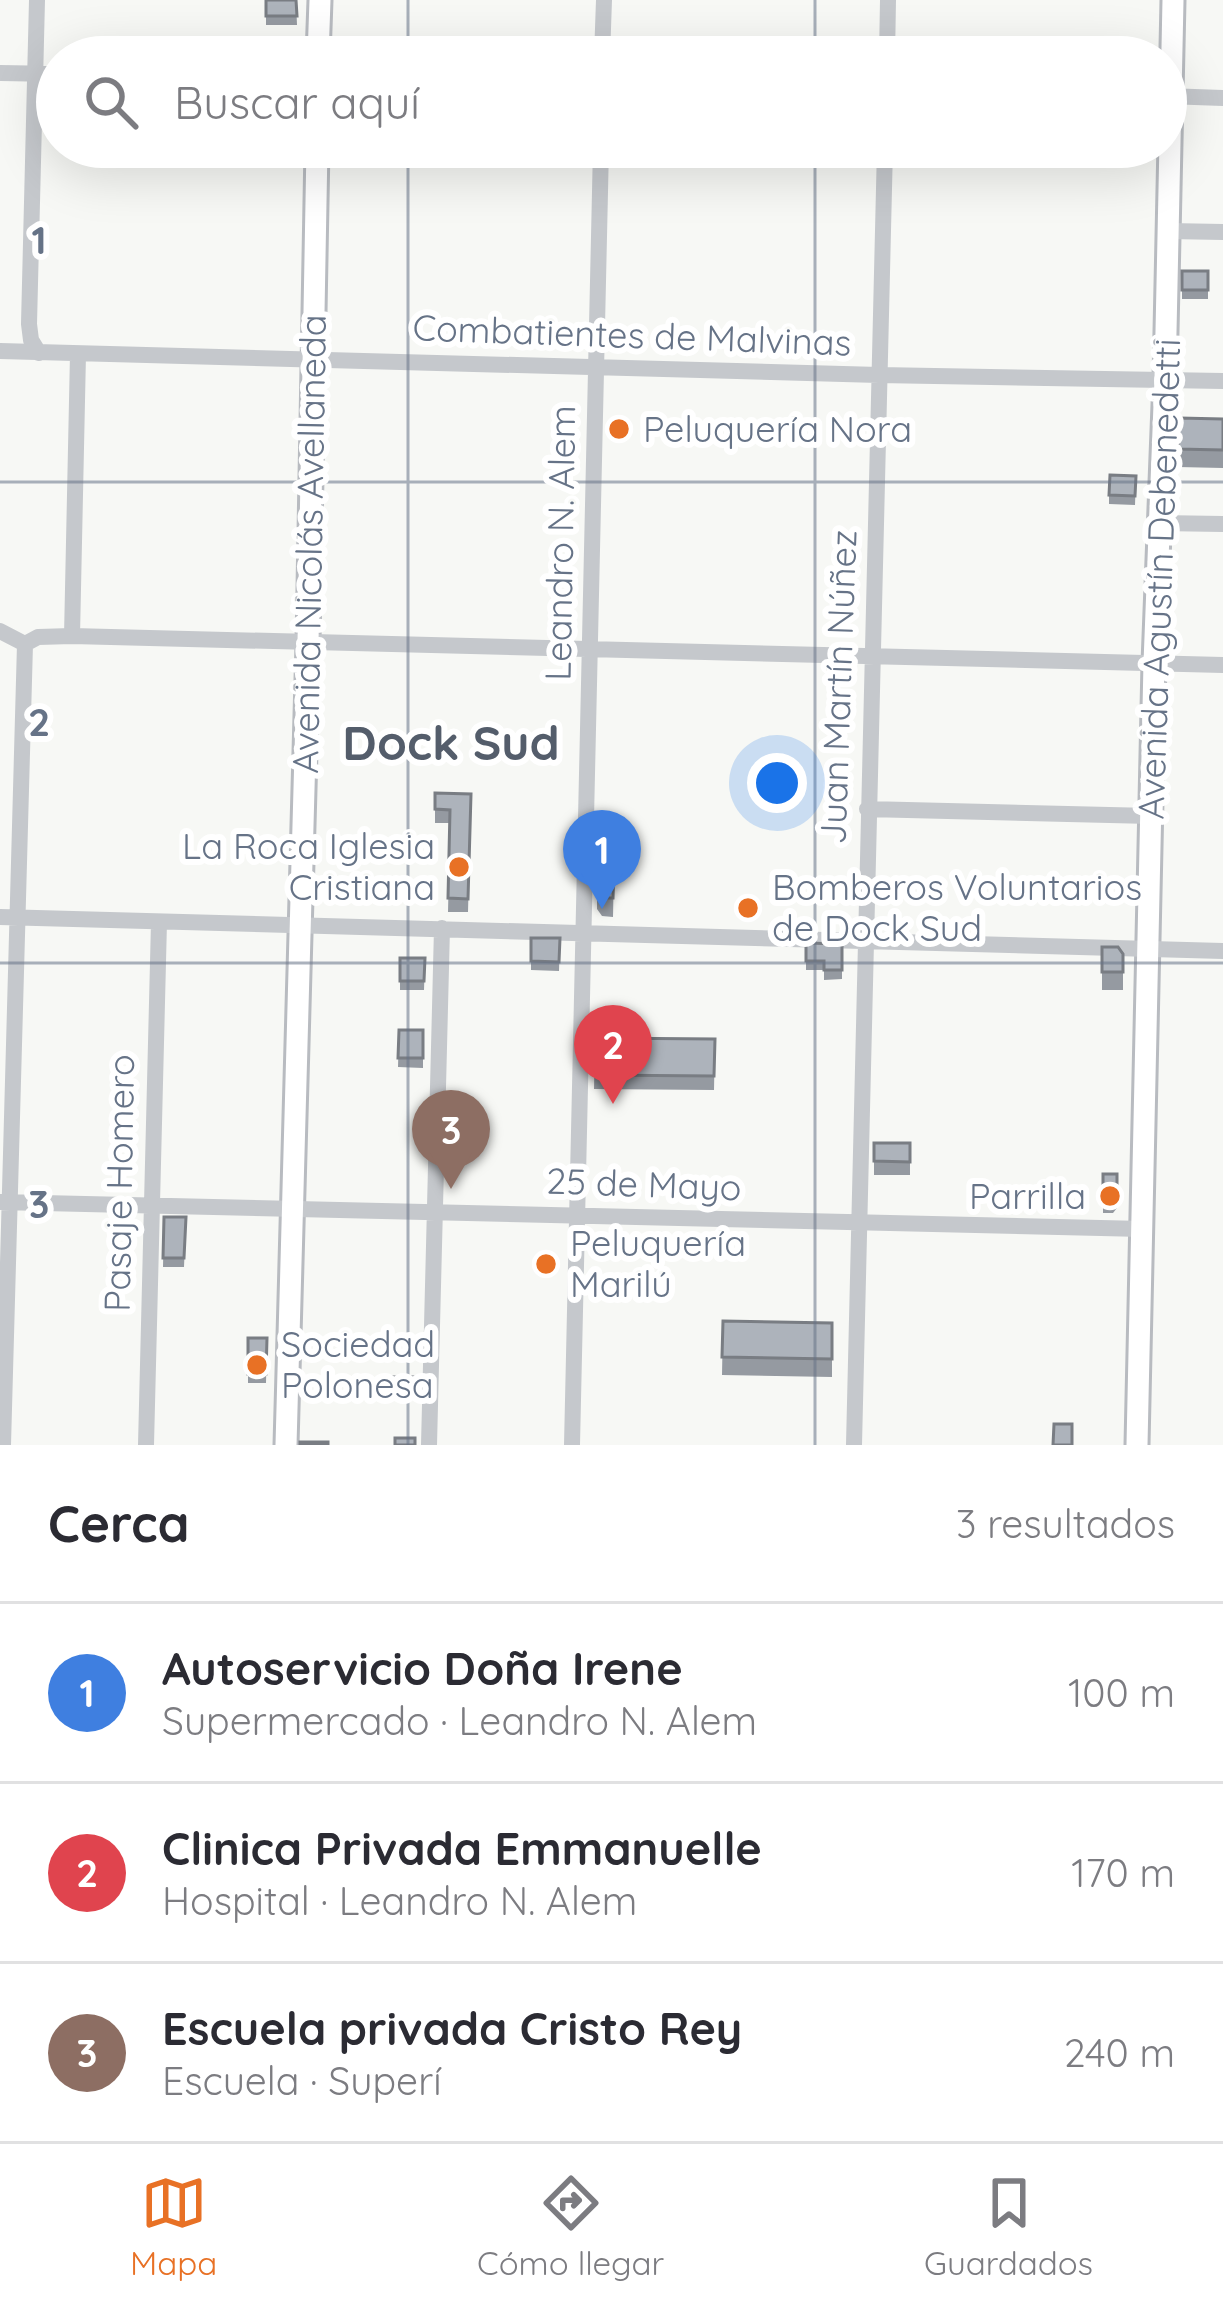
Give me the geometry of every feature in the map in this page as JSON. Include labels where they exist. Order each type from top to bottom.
[{"type":"main road","points":[[319,36],[320,0]]},
{"type":"main road","name":"Avenida Agustín Debenedetti","points":[[1171,36],[1173,0]]},
{"type":"main road","name":"Avenida Nicolás Avellaneda","points":[[286,1445],[317,168]]},
{"type":"main road","name":"Avenida Agustín Debenedetti","points":[[1137,1445],[1168,168]]},
{"type":"street","points":[[36,36],[37,0]]},
{"type":"street","points":[[603,36],[604,0]]},
{"type":"street","points":[[887,36],[888,0]]},
{"type":"street","points":[[36,36],[29,324],[39,353]]},
{"type":"street","points":[[0,73],[35,73]]},
{"type":"street","points":[[1187,97],[1223,98]]},
{"type":"street","name":"Leandro N. Alem","points":[[572,1445],[601,168]]},
{"type":"street","name":"Juan Martín Núñez","points":[[854,1445],[884,168]]},
{"type":"street","points":[[1168,231],[1223,232]]},
{"type":"street","name":"Combatientes de Malvinas","points":[[0,352],[1223,381]]},
{"type":"street","points":[[72,635],[78,354]]},
{"type":"street","points":[[1159,523],[1223,524]]},
{"type":"street","points":[[0,631],[26,644]]},
{"type":"street","points":[[26,644],[38,637],[72,635],[1223,665]]},
{"type":"street","points":[[4,1445],[9,918],[26,644]]},
{"type":"street","points":[[868,809],[1151,816]]},
{"type":"street","points":[[9,918],[1223,951]]},
{"type":"street","name":"Pasaje Homero","points":[[146,1445],[159,922]]},
{"type":"street","points":[[429,1445],[442,928]]},
{"type":"street","name":"25 de Mayo","points":[[5,1202],[1143,1229]]},
{"type":"building","points":[[266,0],[296,0],[297,16],[266,16]]},
{"type":"building","points":[[1182,271],[1208,271],[1208,290],[1182,290]]},
{"type":"building","points":[[1179,418],[1223,419],[1223,450],[1178,449]]},
{"type":"building","points":[[1110,475],[1136,476],[1135,496],[1109,495]]},
{"type":"building","name":"La Roca Iglesia Cristiana","points":[[435,793],[471,794],[468,899],[448,898],[450,810],[435,809]]},
{"type":"building","points":[[597,865],[614,866],[613,898],[602,898],[597,891]]},
{"type":"building","points":[[531,938],[560,938],[559,962],[531,961]]},
{"type":"building","points":[[806,943],[842,944],[842,970],[824,970],[824,961],[806,961]]},
{"type":"building","points":[[1102,947],[1118,947],[1123,972],[1102,972]]},
{"type":"building","points":[[400,958],[425,958],[424,981],[400,981]]},
{"type":"building","points":[[399,1030],[423,1030],[423,1058],[398,1058]]},
{"type":"building","points":[[595,1038],[715,1039],[714,1076],[594,1075]]},
{"type":"building","points":[[874,1143],[910,1143],[910,1162],[874,1161]]},
{"type":"building","name":"Parrilla","points":[[1103,1174],[1117,1174],[1113,1204],[1103,1204]]},
{"type":"building","points":[[164,1217],[186,1217],[184,1258],[163,1258]]},
{"type":"building","points":[[723,1321],[832,1323],[832,1359],[722,1357]]},
{"type":"building","name":"Sociedad Polonesa","points":[[248,1338],[267,1338],[266,1374],[248,1374]]},
{"type":"building","points":[[392,1377],[414,1377],[414,1388],[392,1388]]},
{"type":"building","points":[[1054,1424],[1072,1424],[1072,1445],[1053,1445]]},
{"type":"building","points":[[395,1438],[415,1438],[415,1445],[395,1445]]},
{"type":"place","name":"Peluquería Nora","points":[[619,429]]},
{"type":"place","name":"La Roca Iglesia Cristiana","points":[[459,867]]},
{"type":"place","name":"Bomberos Voluntarios de Dock Sud","points":[[748,908]]},
{"type":"place","name":"Autoservicio Doña Irene","points":[[602,909]]},
{"type":"place","name":"Clinica Privada Emmanuelle","points":[[613,1104]]},
{"type":"place","name":"Escuela privada Cristo Rey","points":[[451,1189]]},
{"type":"place","name":"Parrilla","points":[[1110,1196]]},
{"type":"place","name":"Peluquería Marilú","points":[[546,1264]]},
{"type":"place","name":"Sociedad Polonesa","points":[[257,1365]]},
{"type":"district","name":"Dock Sud","points":[[451,743]]}]
